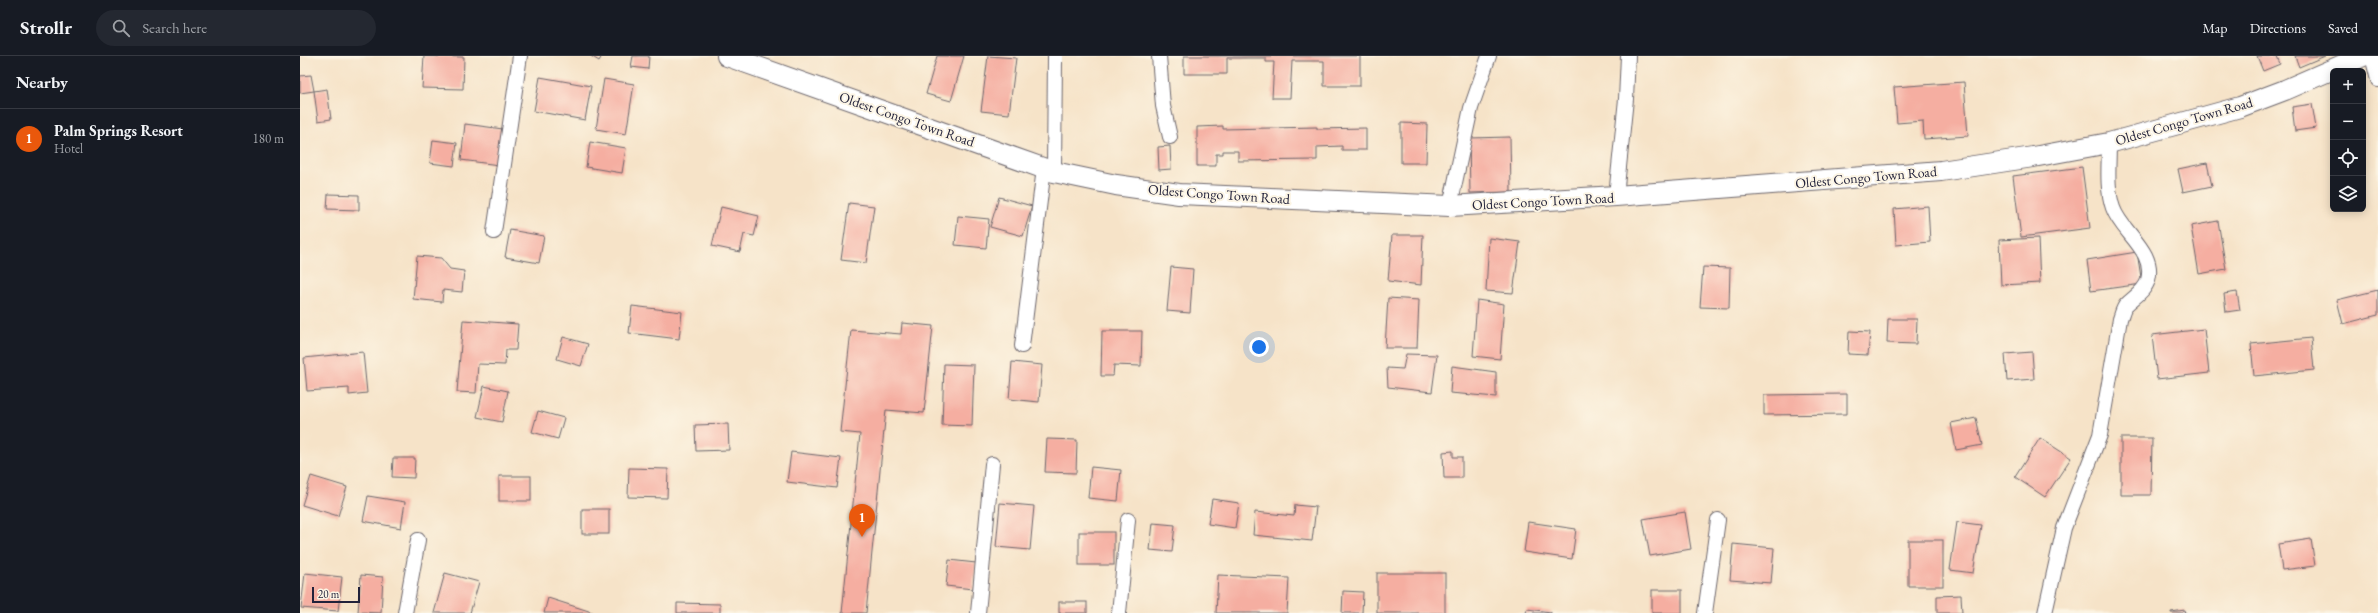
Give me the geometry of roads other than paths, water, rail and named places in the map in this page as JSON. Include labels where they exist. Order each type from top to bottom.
[{"type":"street","points":[[494,232],[520,56]]},
{"type":"street","name":"Oldest Congo Town Road","points":[[727,56],[1049,170],[1116,185],[1179,194],[1450,206],[1616,196],[1941,171],[2109,143],[2240,107],[2286,90],[2363,56]]},
{"type":"street","points":[[1022,346],[1049,170],[1055,56]]},
{"type":"street","points":[[1159,56],[1163,106],[1170,137]]},
{"type":"street","points":[[1450,206],[1471,108],[1489,56]]},
{"type":"street","points":[[1616,196],[1626,99],[1628,56]]},
{"type":"street","points":[[2372,56],[2378,80]]},
{"type":"street","points":[[2046,613],[2064,528],[2100,435],[2120,319],[2125,306],[2142,291],[2148,280],[2149,269],[2144,253],[2121,224],[2113,207],[2109,183],[2109,143]]},
{"type":"street","points":[[978,613],[992,464]]},
{"type":"street","points":[[1119,613],[1128,520]]},
{"type":"street","points":[[1705,613],[1718,520]]},
{"type":"street","points":[[405,613],[418,540]]},
{"type":"place","name":"Palm Springs Resort","points":[[862,537]]}]
